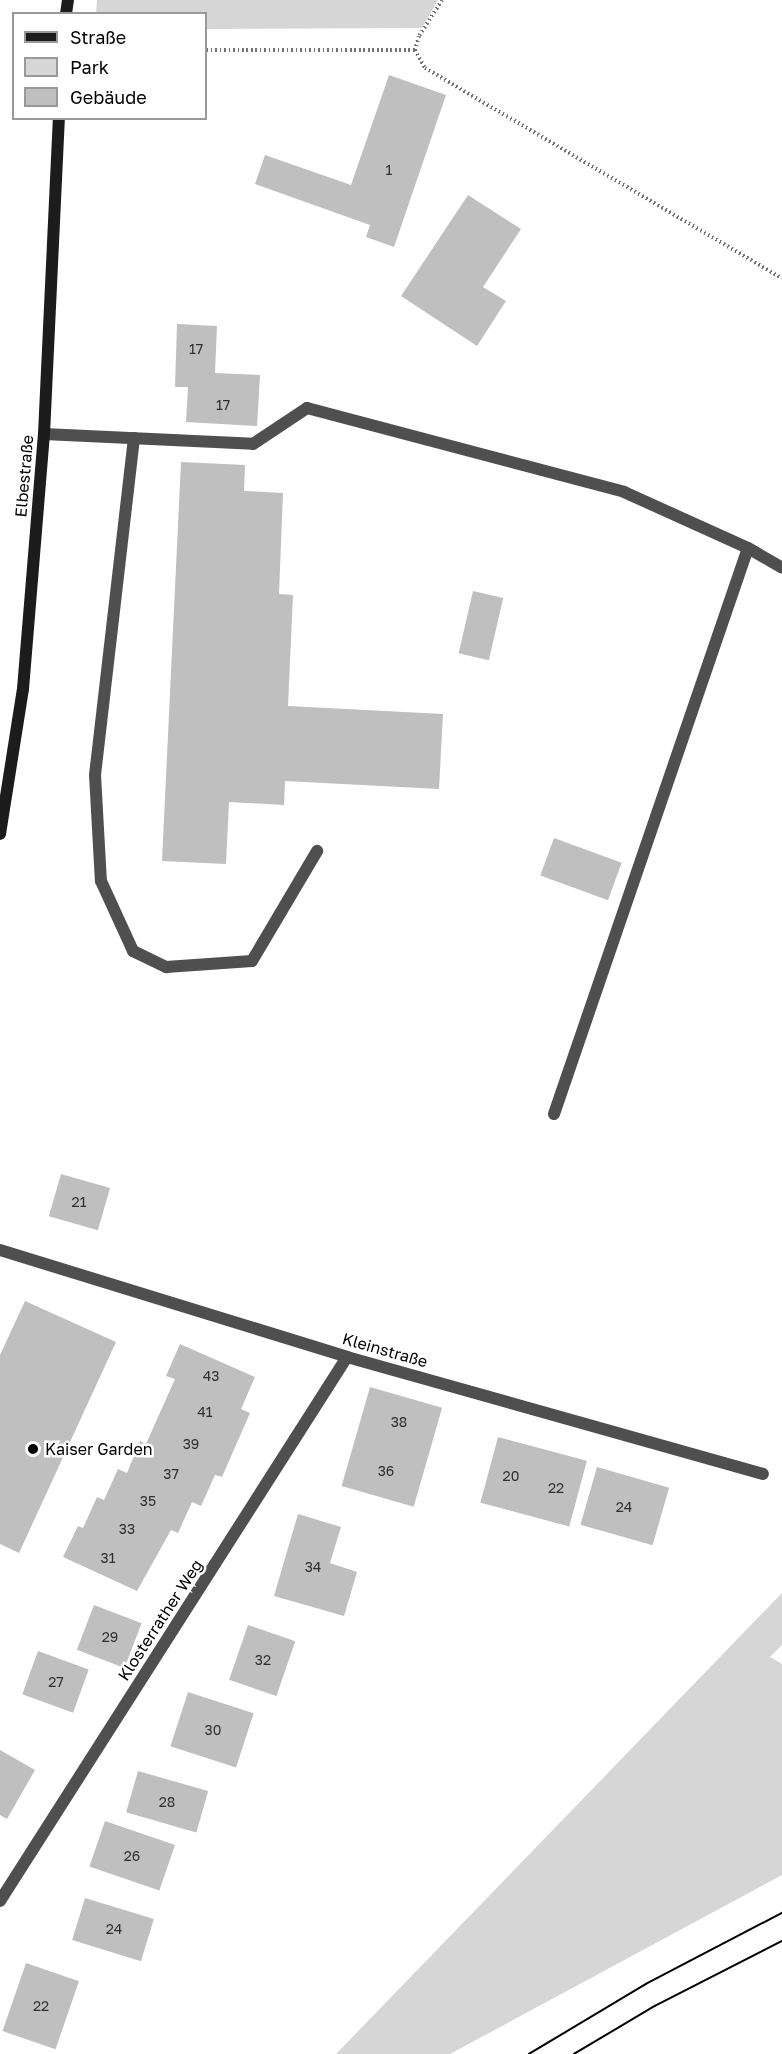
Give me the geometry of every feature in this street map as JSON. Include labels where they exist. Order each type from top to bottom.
[{"type":"main road","name":"Elbestraße","points":[[0,834],[22,689],[44,434],[59,120]]},
{"type":"street","points":[[44,434],[253,444],[307,408],[624,492],[748,548],[782,568]]},
{"type":"street","points":[[134,438],[95,775],[101,881],[133,951],[166,967],[252,961],[317,850]]},
{"type":"street","points":[[554,1114],[748,548]]},
{"type":"street","name":"Kleinstraße","points":[[0,1250],[347,1357],[763,1474]]},
{"type":"street","name":"Klosterrather Weg","points":[[0,1901],[347,1357]]},
{"type":"path","points":[[442,0],[419,36],[415,50],[425,68],[782,278]]},
{"type":"path","points":[[207,50],[415,50]]},
{"type":"green space","points":[[97,0],[438,0],[422,28],[207,29],[207,12],[96,12]]},
{"type":"green space","points":[[782,1593],[782,1645],[770,1657],[782,1664],[782,1875],[450,2054],[336,2054]]},
{"type":"building","points":[[389,75],[446,95],[394,247],[366,237],[370,225],[255,184],[265,155],[351,185]]},
{"type":"building","points":[[468,195],[521,229],[483,287],[506,301],[477,346],[401,296]]},
{"type":"building","points":[[177,324],[217,326],[215,373],[260,375],[257,426],[186,422],[188,387],[175,387]]},
{"type":"building","points":[[181,462],[245,465],[244,491],[283,493],[279,594],[293,595],[288,706],[443,714],[439,789],[285,781],[284,805],[229,802],[226,864],[162,861]]},
{"type":"building","points":[[473,591],[503,598],[489,660],[459,653]]},
{"type":"building","points":[[554,838],[622,863],[608,900],[540,876]]},
{"type":"building","points":[[61,1174],[110,1188],[98,1230],[49,1216]]},
{"type":"building","name":"Kaiser Garden","points":[[25,1301],[116,1342],[19,1553],[0,1544],[0,1355]]},
{"type":"building","points":[[180,1344],[255,1377],[241,1409],[250,1413],[222,1477],[215,1475],[201,1506],[192,1502],[178,1533],[171,1530],[137,1591],[63,1557],[78,1526],[83,1528],[97,1497],[104,1500],[118,1469],[127,1473],[140,1441],[146,1444],[175,1379],[166,1376]]},
{"type":"building","points":[[370,1387],[442,1408],[414,1507],[342,1486]]},
{"type":"building","points":[[498,1437],[587,1461],[569,1526],[480,1503]]},
{"type":"building","points":[[597,1467],[669,1488],[653,1545],[580,1525]]},
{"type":"building","points":[[298,1514],[341,1527],[330,1563],[357,1572],[344,1616],[274,1596]]},
{"type":"building","points":[[94,1605],[142,1623],[124,1668],[77,1650]]},
{"type":"building","points":[[248,1625],[295,1641],[276,1696],[229,1680]]},
{"type":"building","points":[[38,1651],[89,1669],[73,1713],[22,1694]]},
{"type":"building","points":[[188,1692],[254,1713],[236,1768],[170,1746]]},
{"type":"building","points":[[0,1750],[35,1770],[7,1819],[0,1815]]},
{"type":"building","points":[[138,1771],[208,1791],[196,1832],[126,1812]]},
{"type":"building","points":[[105,1821],[175,1845],[159,1890],[89,1866]]},
{"type":"building","points":[[85,1898],[154,1919],[141,1961],[72,1940]]},
{"type":"building","points":[[26,1963],[79,1981],[56,2049],[3,2031]]},
{"type":"tram line","points":[[529,2054],[646,1984],[782,1913]]},
{"type":"tram line","points":[[574,2054],[655,2006],[782,1941]]},
{"type":"place","name":"Kaiser Garden","points":[[33,1449]]}]
